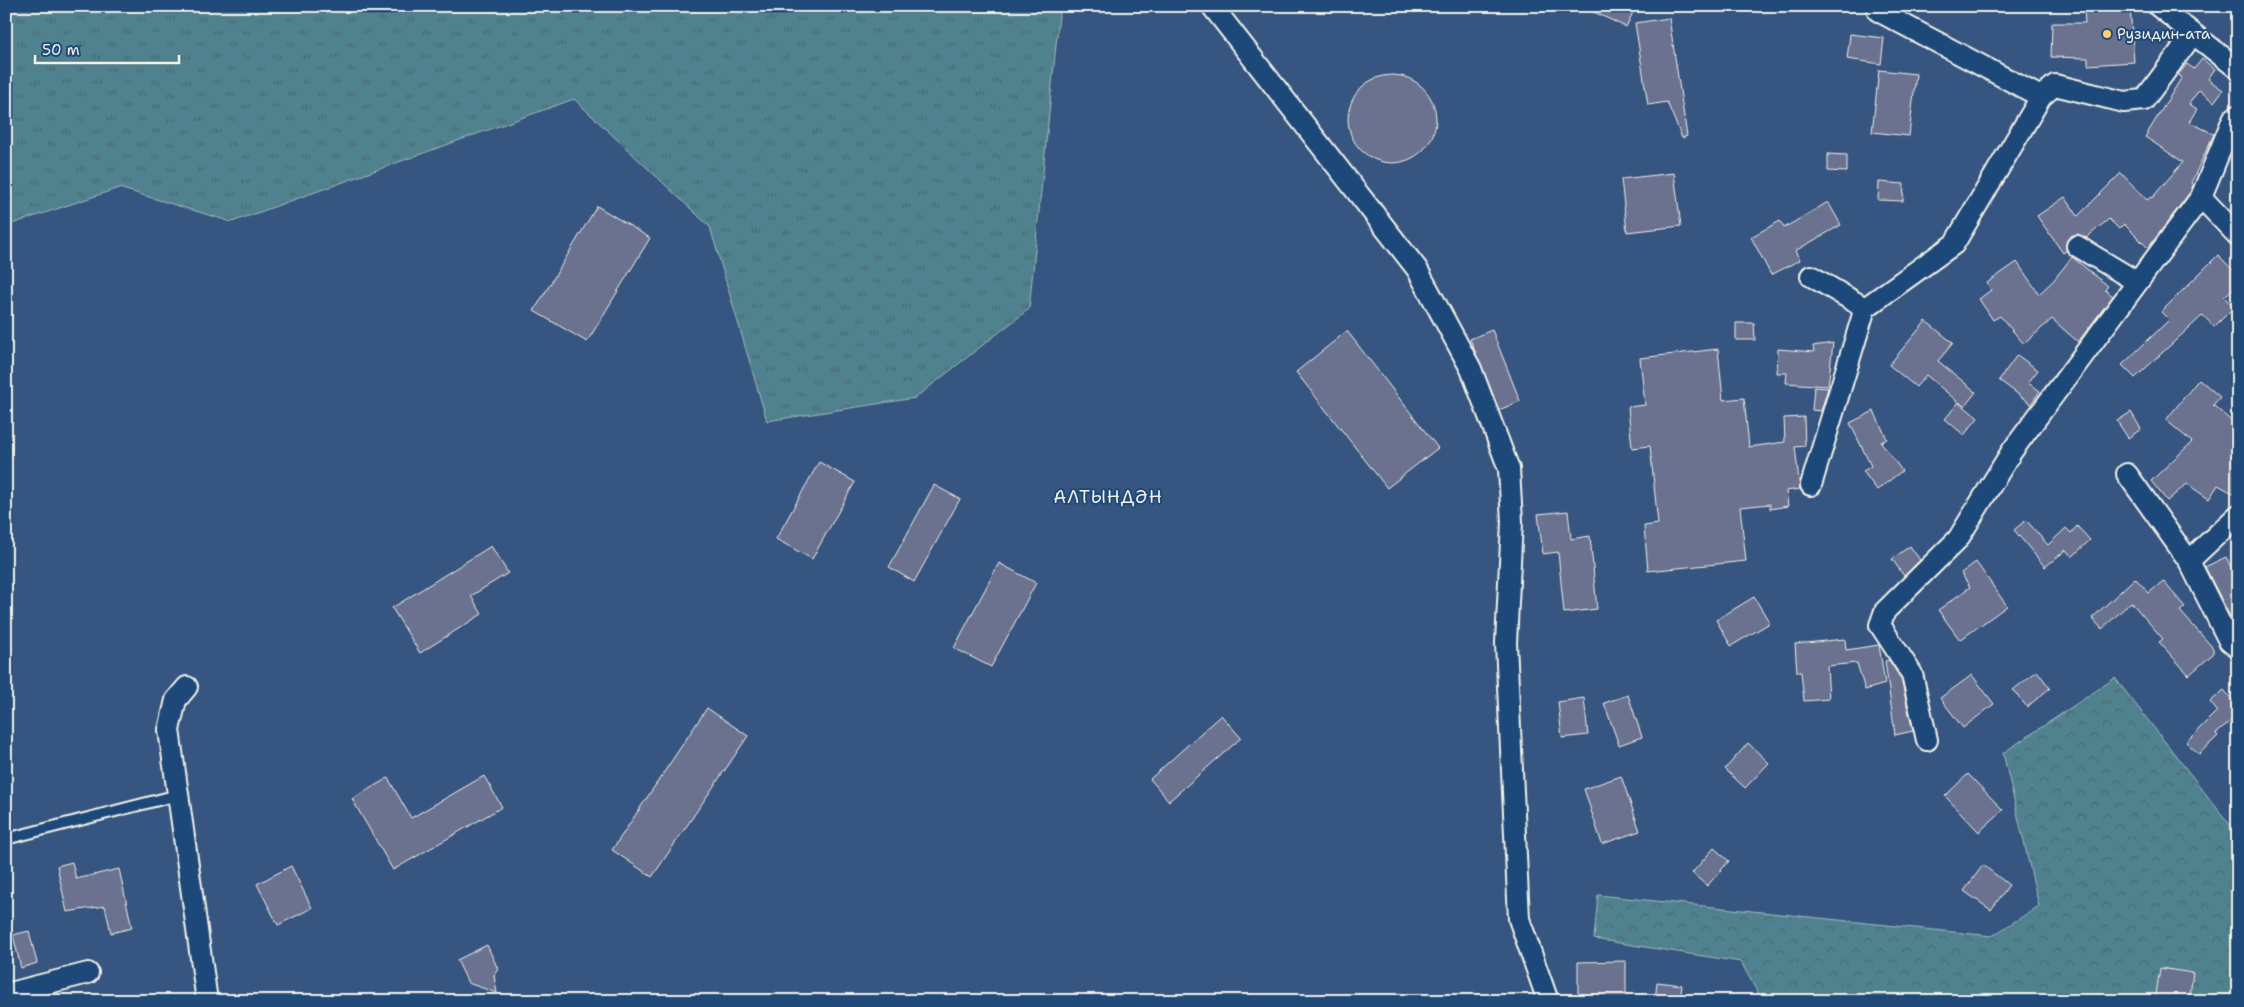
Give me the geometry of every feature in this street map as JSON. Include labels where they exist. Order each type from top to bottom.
[{"type":"street","points":[[1212,6],[1417,268],[1471,369],[1509,469],[1512,522],[1506,643],[1519,918],[1548,1001]]},
{"type":"street","points":[[2158,6],[2238,69]]},
{"type":"street","points":[[1878,11],[2041,97]]},
{"type":"street","points":[[1811,485],[1865,308],[1954,244],[2041,97],[2055,85],[2124,102],[2144,100],[2193,34]]},
{"type":"street","points":[[1927,740],[1912,674],[1880,625],[1885,611],[1958,539],[2012,451],[2201,197],[2233,119],[2238,115]]},
{"type":"street","points":[[2201,197],[2238,236]]},
{"type":"street","points":[[2077,246],[2137,282]]},
{"type":"street","points":[[1811,276],[1865,308]]},
{"type":"street","points":[[2127,474],[2189,561],[2229,641],[2238,648]]},
{"type":"street","points":[[2189,561],[2238,515]]},
{"type":"street","points":[[187,687],[176,700],[169,730],[207,1001]]},
{"type":"street","points":[[6,994],[88,973]]},
{"type":"lane","points":[[6,839],[178,795]]},
{"type":"green space","points":[[6,6],[1060,6],[1029,309],[915,398],[767,421],[710,227],[574,99],[232,222],[119,188],[6,226]]},
{"type":"green space","points":[[2115,678],[2238,835],[2238,1001],[1762,1001],[1741,962],[1594,939],[1598,895],[1992,936],[2039,906],[2003,753]]},
{"type":"building","points":[[1581,6],[1636,6],[1626,27]]},
{"type":"building","points":[[2130,6],[2134,62],[2088,65],[2088,58],[2051,57],[2052,23],[2085,23],[2084,9]]},
{"type":"building","points":[[1669,18],[1687,136],[1682,138],[1667,102],[1648,105],[1635,23]]},
{"type":"building","points":[[1850,34],[1884,38],[1881,64],[1847,59]]},
{"type":"building","points":[[2202,59],[2215,69],[2208,79],[2223,90],[2214,102],[2199,90],[2189,104],[2197,109],[2189,122],[2214,134],[2191,183],[2193,185],[2191,191],[2148,248],[2124,224],[2119,229],[2109,219],[2086,238],[2078,234],[2071,236],[2067,240],[2066,251],[2063,253],[2037,216],[2065,197],[2078,216],[2121,173],[2147,200],[2152,198],[2183,162],[2145,137],[2182,77],[2178,75],[2187,64],[2194,69]]},
{"type":"building","points":[[1879,70],[1916,74],[1909,136],[1872,132]]},
{"type":"building","points":[[1383,75],[1401,75],[1417,82],[1429,94],[1436,110],[1436,128],[1429,144],[1417,156],[1401,163],[1383,163],[1367,156],[1355,144],[1348,128],[1348,110],[1355,94],[1367,82]]},
{"type":"building","points":[[1828,154],[1847,155],[1847,172],[1828,171]]},
{"type":"building","points":[[1674,173],[1681,226],[1627,232],[1621,179]]},
{"type":"building","points":[[1879,182],[1904,184],[1903,201],[1878,200]]},
{"type":"building","points":[[1828,202],[1841,225],[1795,251],[1800,260],[1771,275],[1751,237],[1780,221],[1784,228]]},
{"type":"building","points":[[597,206],[650,238],[587,342],[534,311]]},
{"type":"building","points":[[2218,255],[2238,275],[2238,284],[2224,297],[2234,307],[2214,327],[2203,315],[2135,378],[2122,365],[2169,320],[2161,312]]},
{"type":"building","points":[[2072,257],[2108,286],[2105,290],[2113,296],[2078,342],[2052,319],[2024,344],[2000,316],[1993,320],[1979,299],[1991,290],[1987,283],[2017,262],[2039,294],[2053,281]]},
{"type":"building","points":[[1926,321],[1953,343],[1938,361],[1976,392],[1964,407],[1926,375],[1916,387],[1889,365]]},
{"type":"building","points":[[1736,323],[1754,323],[1755,340],[1736,340]]},
{"type":"building","points":[[1492,330],[1520,401],[1499,410],[1470,339]]},
{"type":"building","points":[[1347,331],[1438,448],[1387,488],[1296,372]]},
{"type":"building","points":[[1833,343],[1828,386],[1786,383],[1787,373],[1777,373],[1778,349],[1814,352],[1813,346]]},
{"type":"building","points":[[1718,349],[1723,400],[1744,398],[1749,447],[1785,442],[1784,418],[1804,417],[1805,446],[1795,447],[1800,489],[1786,491],[1788,506],[1770,509],[1770,504],[1740,507],[1746,561],[1648,571],[1644,526],[1658,524],[1650,446],[1632,448],[1628,407],[1645,405],[1640,358]]},
{"type":"building","points":[[2017,355],[2038,370],[2028,383],[2040,391],[2031,404],[1999,380]]},
{"type":"building","points":[[2199,379],[2220,397],[2213,405],[2238,427],[2238,496],[2218,485],[2209,499],[2187,484],[2167,501],[2151,481],[2192,442],[2166,420]]},
{"type":"building","points":[[1814,387],[1828,388],[1821,411],[1812,410]]},
{"type":"building","points":[[1959,402],[1978,418],[1964,435],[1945,419]]},
{"type":"building","points":[[1874,411],[1887,439],[1881,442],[1902,471],[1877,490],[1863,471],[1871,466],[1850,423]]},
{"type":"building","points":[[2131,412],[2141,429],[2128,438],[2117,421]]},
{"type":"building","points":[[819,462],[855,482],[812,559],[776,539]]},
{"type":"building","points":[[934,485],[960,499],[914,582],[889,567]]},
{"type":"building","points":[[1568,511],[1571,539],[1590,536],[1597,609],[1564,613],[1558,552],[1543,554],[1538,514]]},
{"type":"building","points":[[2026,520],[2048,545],[2066,528],[2071,533],[2077,526],[2090,540],[2072,557],[2066,550],[2045,567],[2014,530]]},
{"type":"building","points":[[491,546],[508,573],[471,596],[482,614],[420,653],[392,608]]},
{"type":"building","points":[[1910,546],[1920,560],[1904,576],[1892,559]]},
{"type":"building","points":[[2226,557],[2238,581],[2238,632],[2205,567]]},
{"type":"building","points":[[1976,562],[2007,606],[1960,640],[1938,610],[1970,587],[1961,573]]},
{"type":"building","points":[[999,563],[1036,583],[991,667],[954,648]]},
{"type":"building","points":[[2135,578],[2149,593],[2163,581],[2185,607],[2180,611],[2213,648],[2213,654],[2189,675],[2159,642],[2163,639],[2131,602],[2102,629],[2092,618]]},
{"type":"building","points":[[1754,597],[1770,623],[1731,646],[1716,620]]},
{"type":"building","points":[[1845,639],[1846,650],[1879,645],[1885,684],[1865,690],[1857,663],[1827,666],[1829,699],[1804,701],[1801,672],[1797,672],[1795,644]]},
{"type":"building","points":[[1889,660],[1901,679],[1913,731],[1895,735],[1885,661]]},
{"type":"building","points":[[2037,671],[2050,688],[2027,707],[2013,690]]},
{"type":"building","points":[[1972,675],[1994,704],[1963,728],[1940,698]]},
{"type":"building","points":[[2224,690],[2238,707],[2238,715],[2216,734],[2218,736],[2199,754],[2186,742],[2217,711],[2210,702]]},
{"type":"building","points":[[1628,695],[1642,737],[1619,745],[1604,703]]},
{"type":"building","points":[[1584,698],[1588,735],[1562,738],[1558,702]]},
{"type":"building","points":[[707,708],[748,736],[652,877],[612,850]]},
{"type":"building","points":[[1221,715],[1241,738],[1169,801],[1150,779]]},
{"type":"building","points":[[1748,743],[1769,763],[1745,788],[1725,769]]},
{"type":"building","points":[[1968,774],[2003,810],[1979,832],[1945,796]]},
{"type":"building","points":[[484,776],[502,807],[393,870],[352,799],[388,778],[411,818]]},
{"type":"building","points":[[1621,776],[1640,831],[1602,844],[1584,789]]},
{"type":"building","points":[[1714,848],[1729,861],[1707,886],[1692,873]]},
{"type":"building","points":[[72,862],[76,879],[119,869],[132,928],[111,933],[105,906],[67,912],[57,866]]},
{"type":"building","points":[[1983,865],[2009,885],[1991,910],[1964,891]]},
{"type":"building","points":[[291,866],[312,908],[278,925],[257,884]]},
{"type":"building","points":[[29,931],[37,963],[21,968],[13,935]]},
{"type":"building","points":[[487,945],[498,969],[494,975],[497,993],[468,983],[457,960]]},
{"type":"building","points":[[1626,961],[1626,1001],[1578,1001],[1578,962]]},
{"type":"building","points":[[2160,968],[2193,973],[2189,1001],[2155,1001]]},
{"type":"building","points":[[1657,982],[1682,985],[1680,1001],[1655,1001]]},
{"type":"place","name":"Рузидин-ата","points":[[2107,34]]},
{"type":"district","name":"АЛТЫНДӘН","points":[[1108,497]]}]
